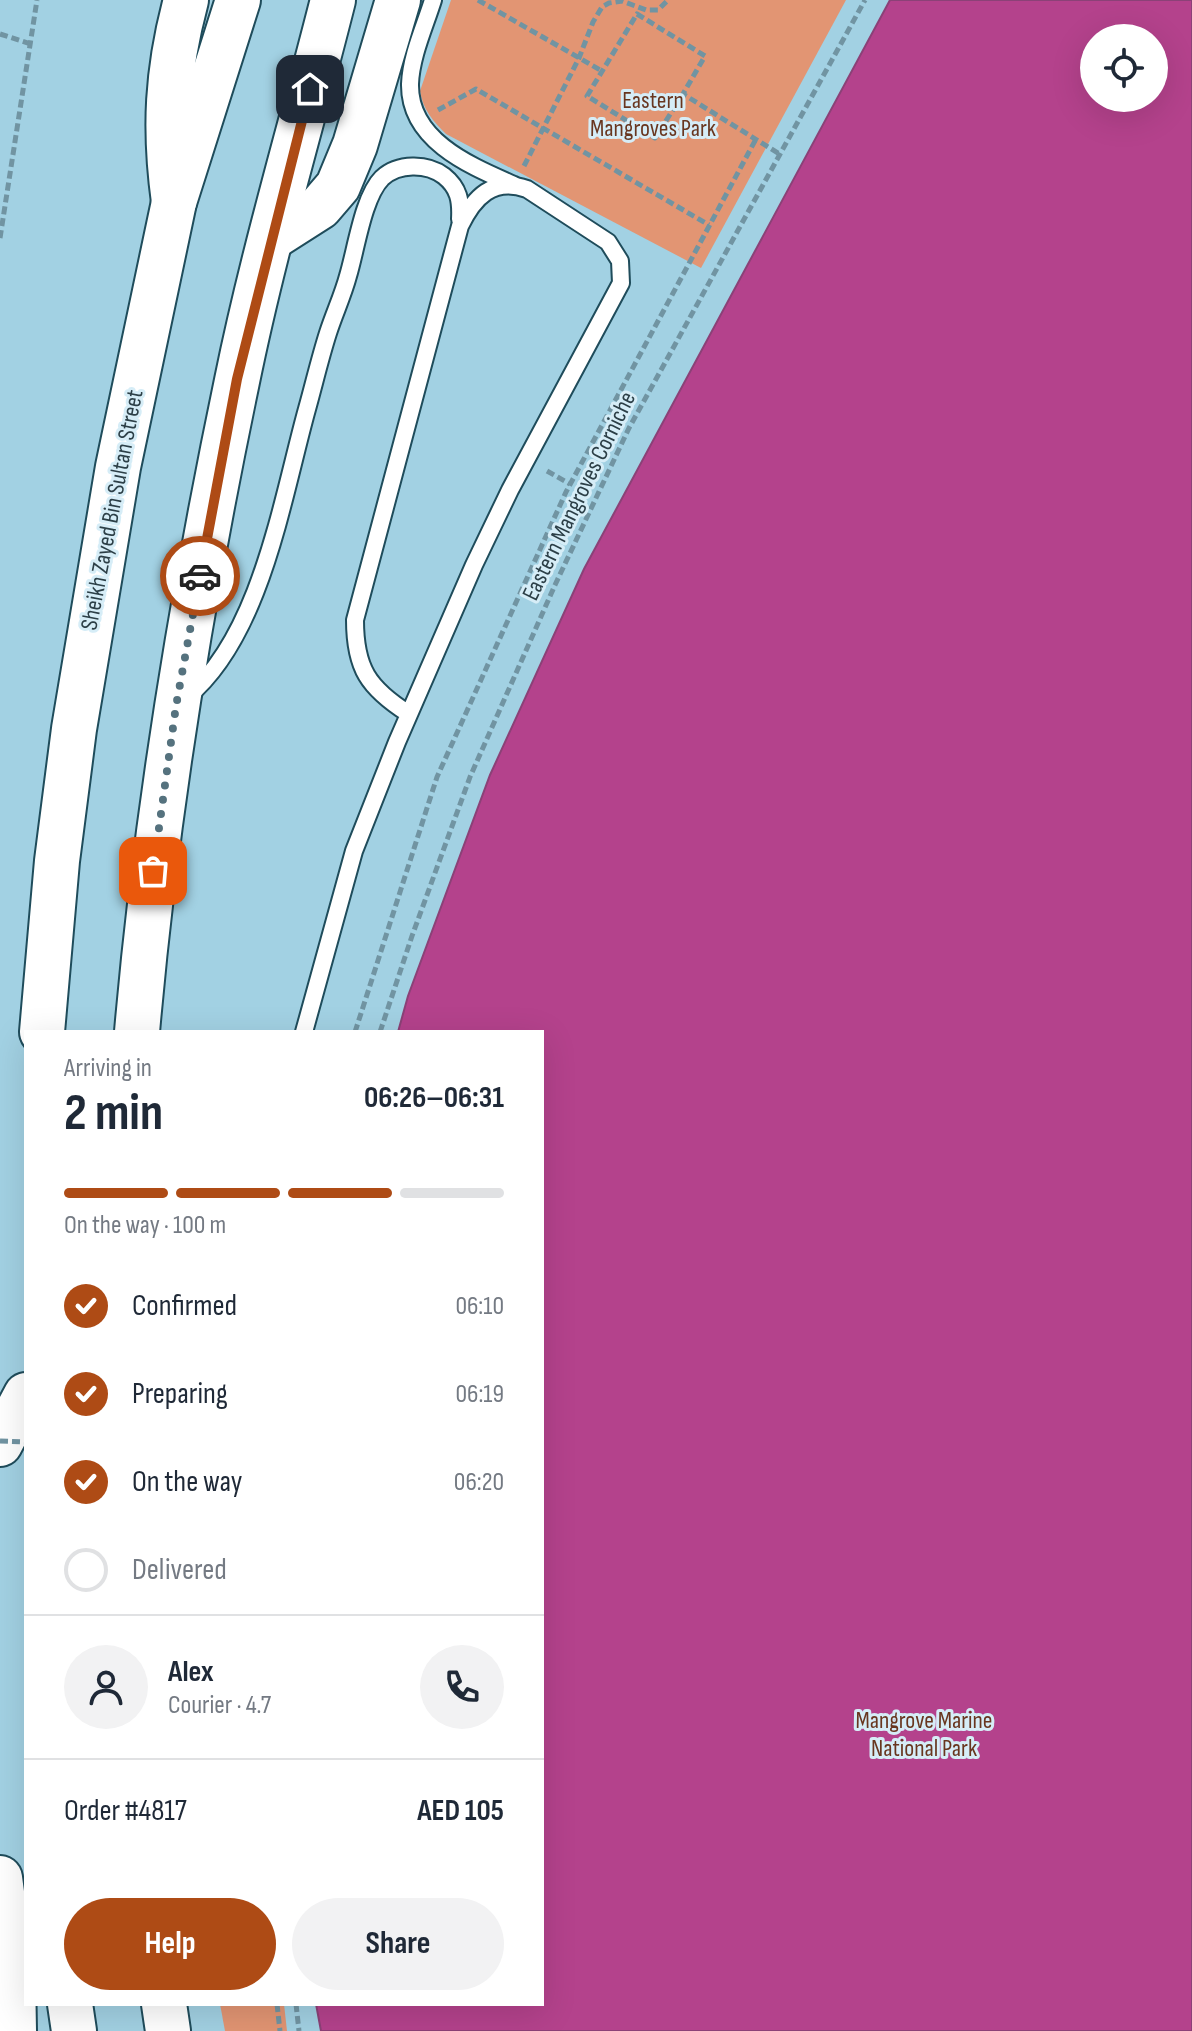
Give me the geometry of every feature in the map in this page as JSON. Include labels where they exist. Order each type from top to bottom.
[{"type":"main road","points":[[174,202],[167,123],[169,83],[174,44],[186,0]]},
{"type":"main road","name":"Sheikh Zayed Bin Sultan Street","points":[[42,1030],[57,861],[94,597],[118,467],[174,202],[238,0]]},
{"type":"main road","points":[[137,1030],[146,926],[176,706],[237,379],[333,0]]},
{"type":"main road","points":[[273,237],[320,207],[338,186],[355,145],[398,0]]},
{"type":"main road","points":[[0,1443],[24,1399]]},
{"type":"main road","points":[[0,1878],[13,1974],[14,2031]]},
{"type":"main road","points":[[70,2006],[74,2031]]},
{"type":"main road","points":[[164,2006],[168,2031]]},
{"type":"lane","points":[[305,1030],[354,851],[409,714],[510,490],[618,293],[622,272],[620,261],[608,242],[527,189],[457,157],[432,137],[419,120],[410,84],[433,0]]},
{"type":"lane","points":[[176,706],[202,684],[229,648],[263,571],[328,331],[376,187],[382,178],[409,166],[438,172],[450,181],[458,193],[460,226]]},
{"type":"lane","points":[[409,714],[378,691],[364,674],[357,656],[355,620],[460,226],[471,204],[479,196],[514,185]]},
{"type":"path","points":[[0,238],[37,0]]},
{"type":"path","points":[[478,0],[602,71]]},
{"type":"path","points":[[514,185],[602,7],[622,1],[646,10],[658,10],[668,0]]},
{"type":"path","name":"Eastern Mangroves Corniche","points":[[381,1030],[470,777],[555,585],[629,428],[865,0]]},
{"type":"path","points":[[637,14],[705,56],[683,94],[655,138],[587,96],[637,14]]},
{"type":"path","points":[[0,34],[31,44]]},
{"type":"path","points":[[419,120],[476,89],[709,225]]},
{"type":"path","points":[[683,94],[781,155]]},
{"type":"path","points":[[356,1030],[437,777],[566,492],[756,139]]},
{"type":"path","points":[[0,1443],[24,1442]]},
{"type":"path","points":[[277,2006],[280,2031]]},
{"type":"path","points":[[296,2006],[299,2031]]},
{"type":"green space","name":"Eastern Mangroves Park","points":[[451,0],[846,0],[701,268],[441,129],[426,110],[420,91]]},
{"type":"green space","points":[[220,2006],[284,2006],[287,2031],[225,2031]]},
{"type":"shaded area","name":"Mangrove Marine National Park","points":[[890,0],[1192,0],[1192,2031],[321,2031],[316,2006],[544,2006],[544,1030],[399,1030],[408,996],[490,775],[584,569]]},
{"type":"way so far","points":[[153,871],[176,706],[200,576]]},
{"type":"route","points":[[200,576],[237,379],[310,89]]}]
